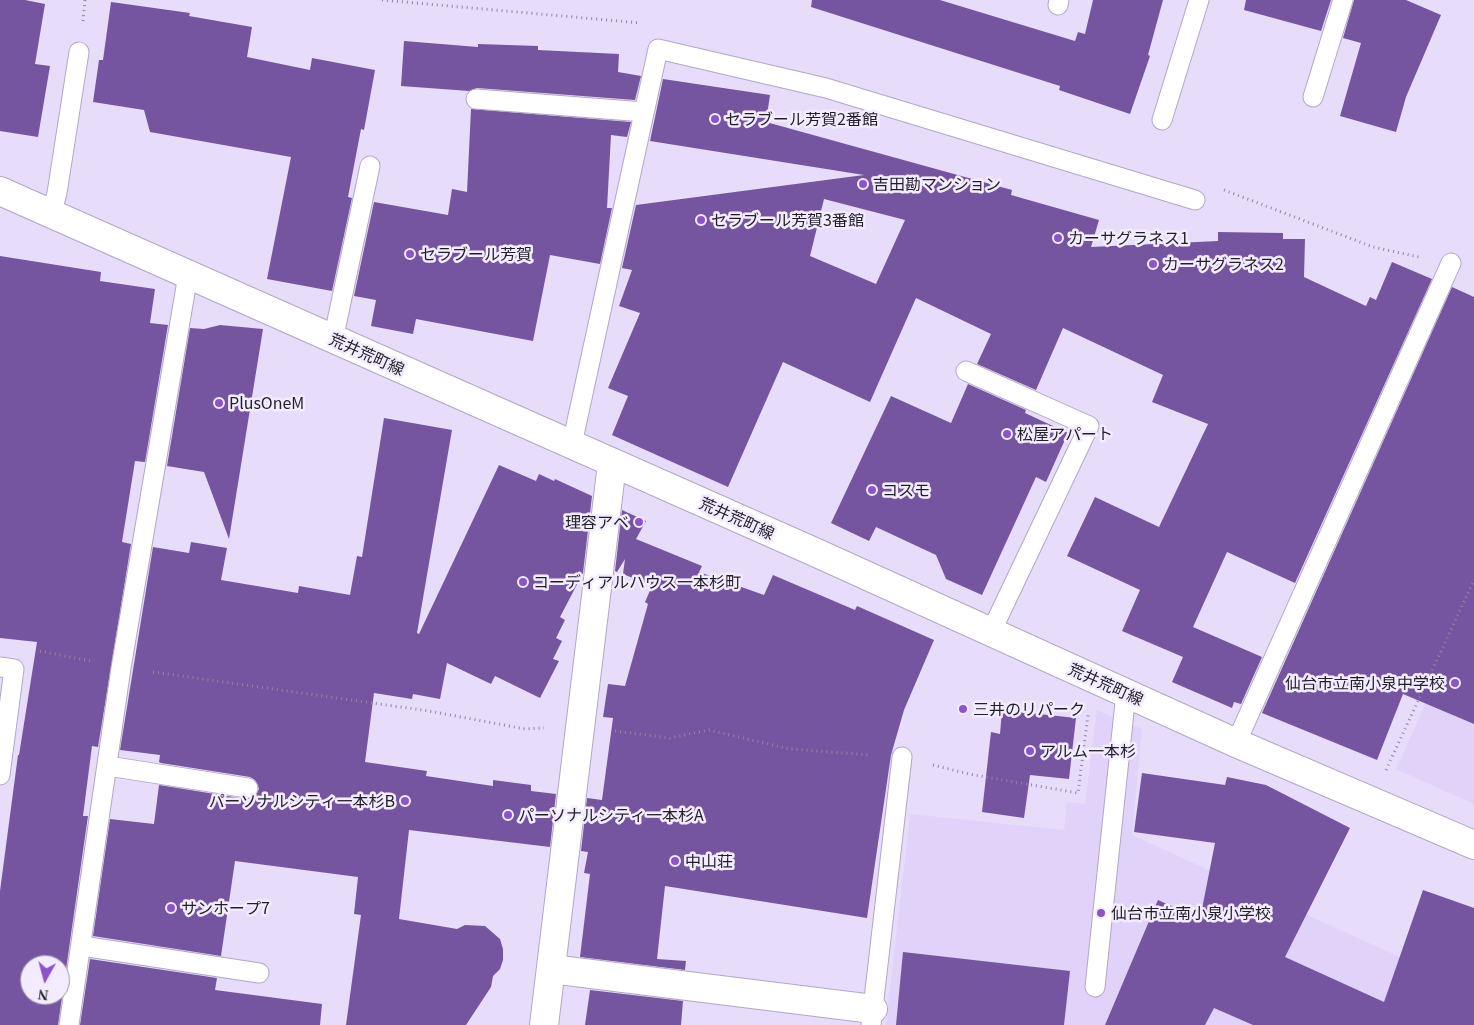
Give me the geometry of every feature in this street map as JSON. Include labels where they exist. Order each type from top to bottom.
[{"type":"main road","name":"荒井荒町線","points":[[0,191],[333,340],[572,444],[612,464],[820,554],[1236,742],[1474,845]]},
{"type":"main road","points":[[544,1025],[612,464]]},
{"type":"main road","points":[[551,969],[872,1017]]},
{"type":"lane","points":[[1162,120],[1199,0]]},
{"type":"lane","points":[[1313,97],[1343,0]]},
{"type":"lane","points":[[572,444],[658,49],[826,88],[1196,200]]},
{"type":"lane","points":[[51,215],[57,193],[79,52]]},
{"type":"lane","points":[[476,99],[644,112]]},
{"type":"lane","points":[[333,340],[370,166]]},
{"type":"lane","points":[[1236,742],[1451,263]]},
{"type":"lane","points":[[70,1025],[121,668],[188,275]]},
{"type":"lane","points":[[966,370],[1089,426],[990,632]]},
{"type":"lane","points":[[0,667],[14,669],[0,775]]},
{"type":"lane","points":[[1095,988],[1126,693]]},
{"type":"lane","points":[[872,1017],[902,757]]},
{"type":"lane","points":[[108,766],[248,788]]},
{"type":"lane","points":[[82,946],[259,973]]},
{"type":"path","points":[[1386,770],[1474,580]]},
{"type":"shaded area","name":"仙台市立南小泉中学校","points":[[1474,597],[1474,804],[1396,769]]},
{"type":"shaded area","name":"仙台市立南小泉小学校","points":[[1097,710],[1142,729],[1132,835],[1474,991],[1474,1025],[886,1025],[910,814],[1064,830],[1067,802],[1085,804]]},
{"type":"building","points":[[0,0],[25,0],[45,4],[35,64],[50,66],[38,137],[0,131]]},
{"type":"building","points":[[812,0],[940,0],[1075,41],[1078,32],[1085,34],[1093,0],[1163,0],[1148,55],[1150,56],[1130,114],[1059,90],[1060,86],[811,7]]},
{"type":"building","points":[[1246,0],[1331,0],[1321,31],[1244,10]]},
{"type":"building","points":[[1354,0],[1406,0],[1441,15],[1406,97],[1396,132],[1340,116],[1361,43],[1343,38]]},
{"type":"building","points":[[111,2],[190,13],[189,16],[252,27],[247,57],[310,70],[312,58],[375,70],[364,130],[361,129],[348,197],[352,198],[332,291],[267,279],[291,157],[150,132],[144,110],[93,102],[99,60],[103,60]]},
{"type":"building","points":[[404,41],[478,47],[478,44],[538,46],[538,50],[619,54],[618,72],[641,76],[635,100],[477,88],[469,91],[401,86]]},
{"type":"building","points":[[663,79],[770,95],[766,122],[1012,190],[1011,195],[1099,220],[1091,247],[1218,241],[1218,232],[1283,233],[1283,239],[1305,239],[1304,277],[1366,306],[1370,297],[1376,300],[1392,262],[1432,279],[1295,583],[1227,552],[1193,627],[1262,657],[1241,704],[1234,702],[1232,708],[1172,682],[1183,657],[1122,631],[1140,590],[1067,556],[1095,497],[1159,527],[1208,424],[1152,402],[1163,375],[1063,328],[1036,390],[977,364],[991,334],[916,298],[870,402],[783,362],[728,487],[612,435],[628,396],[608,388],[640,313],[619,306],[632,270],[622,268],[636,205],[864,175],[650,141]],"holes":[[[824,199],[905,220],[876,284],[810,256]]]},
{"type":"building","points":[[471,109],[631,122],[627,137],[611,135],[607,208],[612,208],[600,264],[550,255],[533,341],[416,319],[413,334],[371,326],[376,300],[354,296],[374,202],[448,215],[452,189],[467,192]]},
{"type":"building","points":[[0,256],[101,272],[100,281],[155,289],[150,323],[168,325],[145,462],[135,461],[122,542],[131,544],[98,747],[92,746],[83,816],[88,816],[68,955],[20,955],[20,1005],[61,1005],[58,1025],[0,1025],[0,891],[18,755],[37,642],[0,638]]},
{"type":"building","points":[[1452,287],[1474,297],[1474,724],[1403,694],[1377,760],[1262,713]]},
{"type":"building","name":"PlusOneM","points":[[220,325],[263,329],[229,539],[204,472],[167,466],[190,328],[204,329]]},
{"type":"building","points":[[968,384],[1026,410],[1025,413],[1068,433],[1046,482],[1036,477],[982,595],[946,579],[936,555],[876,527],[869,541],[831,523],[891,396],[951,423]]},
{"type":"building","points":[[384,418],[452,430],[417,633],[419,634],[499,465],[536,481],[539,474],[554,481],[555,479],[592,496],[583,573],[560,617],[565,620],[556,638],[562,641],[553,659],[559,661],[540,698],[495,676],[491,684],[447,663],[440,699],[413,694],[412,699],[374,693],[365,762],[427,771],[426,776],[493,786],[493,780],[531,785],[531,791],[556,794],[550,847],[409,830],[399,919],[457,929],[465,925],[485,926],[500,939],[503,949],[503,960],[500,969],[493,976],[491,987],[466,1025],[346,1025],[361,915],[354,914],[358,877],[235,861],[221,956],[93,936],[110,819],[154,824],[159,785],[246,799],[256,795],[259,789],[255,780],[250,777],[161,763],[159,762],[160,755],[120,750],[153,547],[189,553],[191,542],[227,548],[221,580],[298,593],[299,586],[350,595],[357,556],[362,557]]},
{"type":"building","points":[[622,510],[646,521],[636,539],[702,566],[699,572],[764,595],[773,575],[855,610],[857,606],[934,640],[904,710],[891,755],[867,918],[665,886],[657,959],[686,961],[685,970],[580,957],[590,874],[584,873],[588,852],[581,851],[587,798],[602,800],[613,718],[603,717],[608,684],[625,686],[648,604],[645,602],[652,586],[623,574],[625,559],[617,572],[615,571]]},
{"type":"building","name":"アルム一本杉","points":[[1002,710],[1076,718],[1069,779],[1030,775],[1024,818],[982,812],[991,732],[1000,734]]},
{"type":"building","points":[[1142,773],[1225,785],[1227,777],[1266,785],[1350,828],[1285,957],[1384,1002],[1423,890],[1474,908],[1474,1025],[1253,1025],[1214,1008],[1205,1025],[1105,1025],[1158,900],[1200,919],[1215,843],[1134,832]]},
{"type":"building","points":[[903,952],[1070,971],[1064,1025],[896,1025]]},
{"type":"building","points":[[90,959],[217,978],[215,990],[322,1004],[320,1025],[80,1025]]},
{"type":"building","points":[[590,990],[683,1001],[681,1025],[585,1025]]},
{"type":"place","name":"セラブール芳賀2番館","points":[[715,119]]},
{"type":"place","name":"吉田勘マンション","points":[[863,184]]},
{"type":"place","name":"セラブール芳賀3番館","points":[[701,220]]},
{"type":"place","name":"カーサグラネス1","points":[[1058,238]]},
{"type":"place","name":"セラブール芳賀","points":[[410,254]]},
{"type":"place","name":"カーサグラネス2","points":[[1153,264]]},
{"type":"place","name":"PlusOneM","points":[[219,403]]},
{"type":"place","name":"松屋アパート","points":[[1007,434]]},
{"type":"place","name":"コスモ","points":[[872,490]]},
{"type":"place","name":"理容アベ","points":[[639,522]]},
{"type":"place","name":"コーディアルハウス一本杉町","points":[[523,582]]},
{"type":"place","name":"仙台市立南小泉中学校","points":[[1455,683]]},
{"type":"place","name":"三井のリパーク","points":[[963,709]]},
{"type":"place","name":"アルム一本杉","points":[[1030,751]]},
{"type":"place","name":"パーソナルシティ一本杉B","points":[[405,801]]},
{"type":"place","name":"パーソナルシティ一本杉A","points":[[508,815]]},
{"type":"place","name":"中山荘","points":[[675,861]]},
{"type":"place","name":"サンホープ7","points":[[171,908]]},
{"type":"place","name":"仙台市立南小泉小学校","points":[[1101,913]]}]
